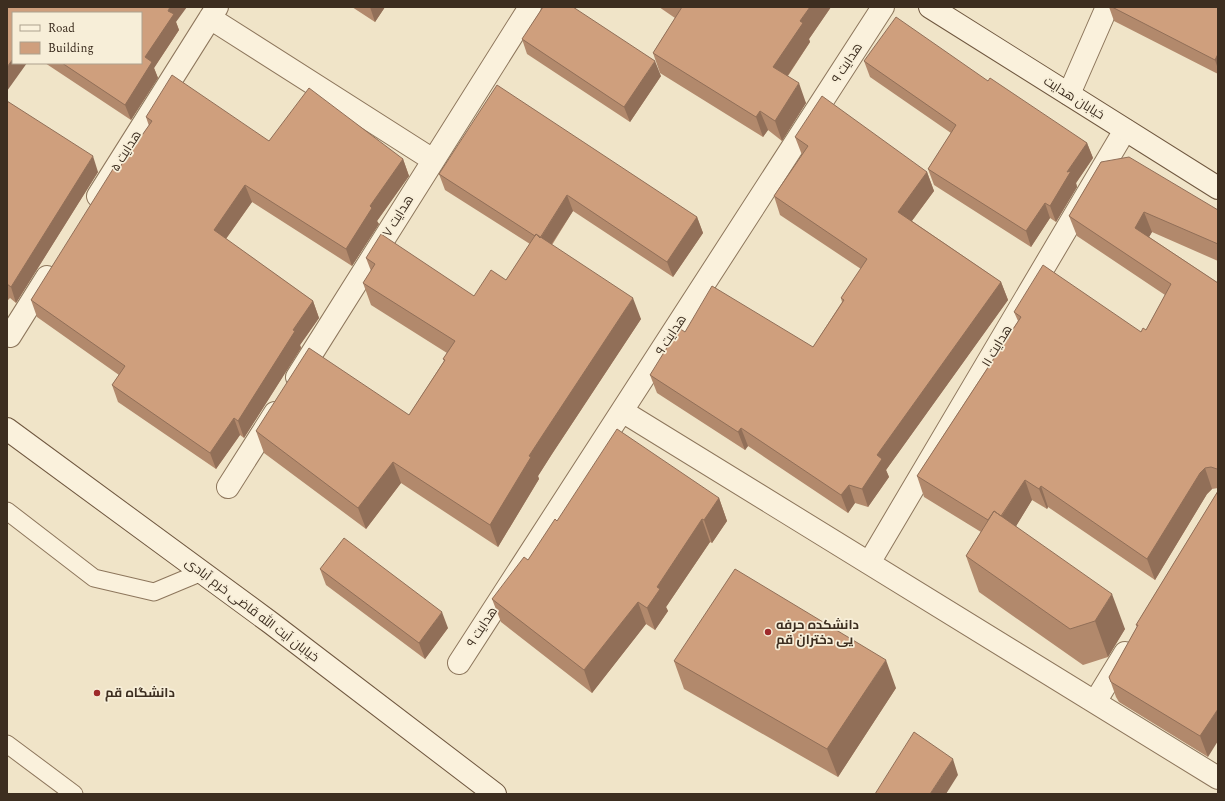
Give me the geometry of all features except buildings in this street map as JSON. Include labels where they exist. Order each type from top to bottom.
[{"type":"street","name":"هدایت ۷","points":[[228,487],[530,7]]},
{"type":"street","name":"هدایت ۹","points":[[459,663],[883,7]]},
{"type":"street","name":"خیابان هدایت","points":[[930,7],[1218,188]]},
{"type":"street","points":[[1068,94],[1107,7]]},
{"type":"street","points":[[214,12],[433,160]]},
{"type":"street","name":"هدایت ۵","points":[[87,214],[214,12]]},
{"type":"street","name":"هدایت ۱۱","points":[[869,563],[1125,130]]},
{"type":"street","points":[[10,336],[57,261]]},
{"type":"street","points":[[622,411],[1218,778]]},
{"type":"street","name":"خیابان آیت الله قاضی خرم آبادی","points":[[7,429],[271,623],[495,794]]},
{"type":"street","points":[[1095,702],[1136,635]]},
{"type":"lane","points":[[7,512],[94,578],[154,592],[202,572]]},
{"type":"lane","points":[[7,744],[74,794]]},
{"type":"place","name":"دانشکده حرفه یی دختران قم","points":[[768,632]]},
{"type":"place","name":"دانشگاه قم","points":[[97,693]]}]
